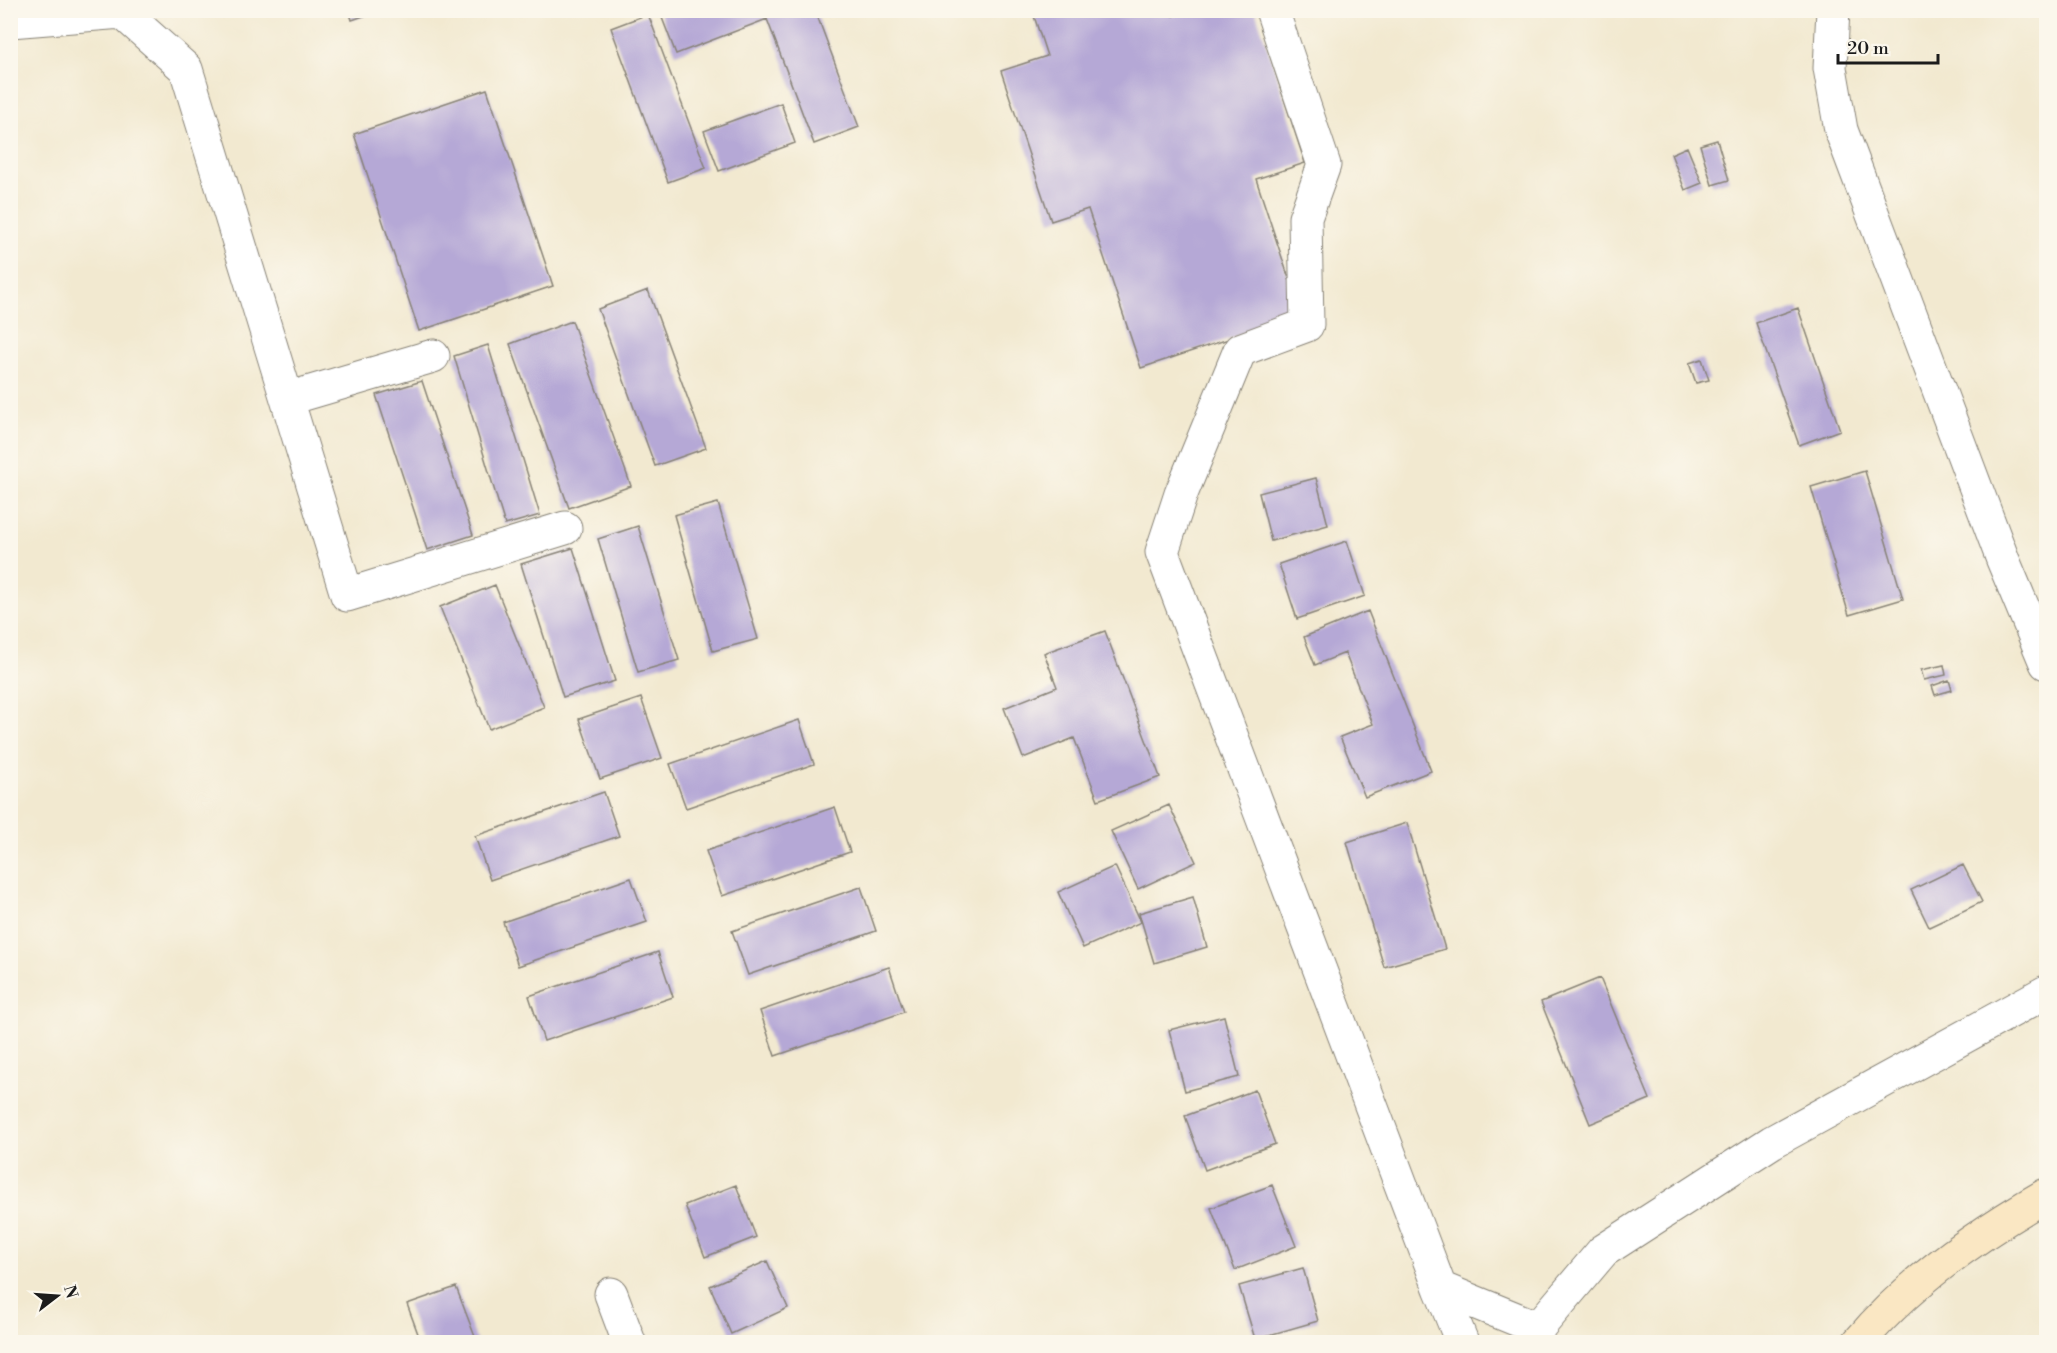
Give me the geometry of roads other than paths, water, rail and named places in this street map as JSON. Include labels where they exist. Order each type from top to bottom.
[{"type":"street","points":[[1272,10],[1324,165],[1305,218],[1307,325],[1240,351],[1181,494],[1162,552],[1462,1342]]},
{"type":"street","points":[[1833,10],[1830,68],[1841,130],[2002,560],[2046,663]]},
{"type":"street","points":[[10,21],[124,11],[186,69],[347,595],[565,528]]},
{"type":"street","points":[[287,399],[432,356]]},
{"type":"street","points":[[1440,1288],[1537,1335],[1603,1251],[1772,1142],[2046,992]]},
{"type":"street","points":[[1859,1342],[1925,1277],[2007,1218],[2046,1195]]},
{"type":"street","points":[[611,1294],[629,1342]]}]
